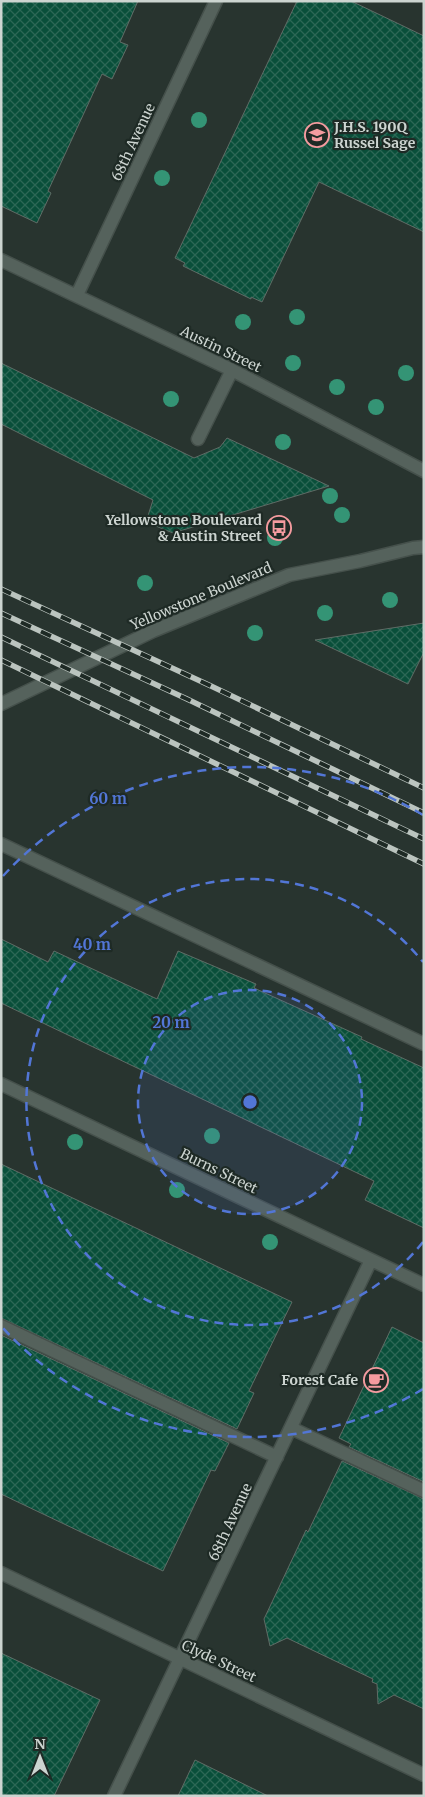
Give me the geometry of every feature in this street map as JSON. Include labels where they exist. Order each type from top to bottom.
[{"type":"street","name":"68th Avenue","points":[[77,296],[216,1]]},
{"type":"street","name":"Austin Street","points":[[1,260],[232,370],[424,471]]},
{"type":"street","points":[[198,438],[232,370]]},
{"type":"street","name":"Yellowstone Boulevard","points":[[1,704],[153,631],[289,575],[424,547]]},
{"type":"street","points":[[1,844],[424,1044]]},
{"type":"street","name":"Burns Street","points":[[1,1084],[424,1285]]},
{"type":"street","name":"68th Avenue","points":[[114,1796],[371,1260]]},
{"type":"street","points":[[1,1326],[277,1457]]},
{"type":"street","points":[[291,1428],[424,1491]]},
{"type":"street","name":"Clyde Street","points":[[1,1573],[424,1776]]},
{"type":"building","points":[[1,1],[138,1],[120,42],[128,45],[112,79],[102,74],[48,191],[51,193],[37,223],[1,206]]},
{"type":"building","points":[[297,1],[351,1],[424,36],[424,232],[319,182],[262,302],[251,297],[251,299],[183,266],[185,263],[175,258]]},
{"type":"building","points":[[1,363],[194,458],[220,447],[227,438],[329,486],[173,533],[146,522],[153,500],[1,424]]},
{"type":"building","points":[[424,623],[424,652],[408,684],[315,640]]},
{"type":"building","points":[[1,939],[48,962],[54,951],[157,999],[178,951],[256,984],[254,988],[362,1037],[361,1039],[424,1068],[424,1228],[365,1200],[374,1181],[1,1003]]},
{"type":"building","points":[[1,1164],[292,1302],[249,1391],[254,1393],[237,1429],[1,1318]]},
{"type":"building","points":[[392,1327],[424,1343],[424,1482],[349,1447],[351,1444],[339,1438]]},
{"type":"building","points":[[1,1335],[229,1443],[215,1471],[211,1470],[163,1571],[1,1494]]},
{"type":"building","points":[[342,1461],[424,1499],[424,1709],[394,1695],[378,1704],[377,1684],[372,1682],[373,1679],[287,1638],[270,1646],[264,1619],[306,1530],[308,1532]]},
{"type":"building","points":[[1,1653],[100,1700],[54,1796],[1,1796]]},
{"type":"building","points":[[195,1760],[268,1796],[178,1796]]},
{"type":"railway","points":[[1,589],[211,686],[424,788]]},
{"type":"railway","points":[[1,613],[187,699],[424,813]]},
{"type":"railway","points":[[1,637],[424,839]]},
{"type":"railway","points":[[1,660],[424,864]]},
{"type":"place","name":"J.H.S. 190Q Russel Sage","points":[[317,135]]},
{"type":"place","name":"Yellowstone Boulevard & Austin Street","points":[[279,528]]},
{"type":"place","name":"Forest Cafe","points":[[376,1380]]}]
